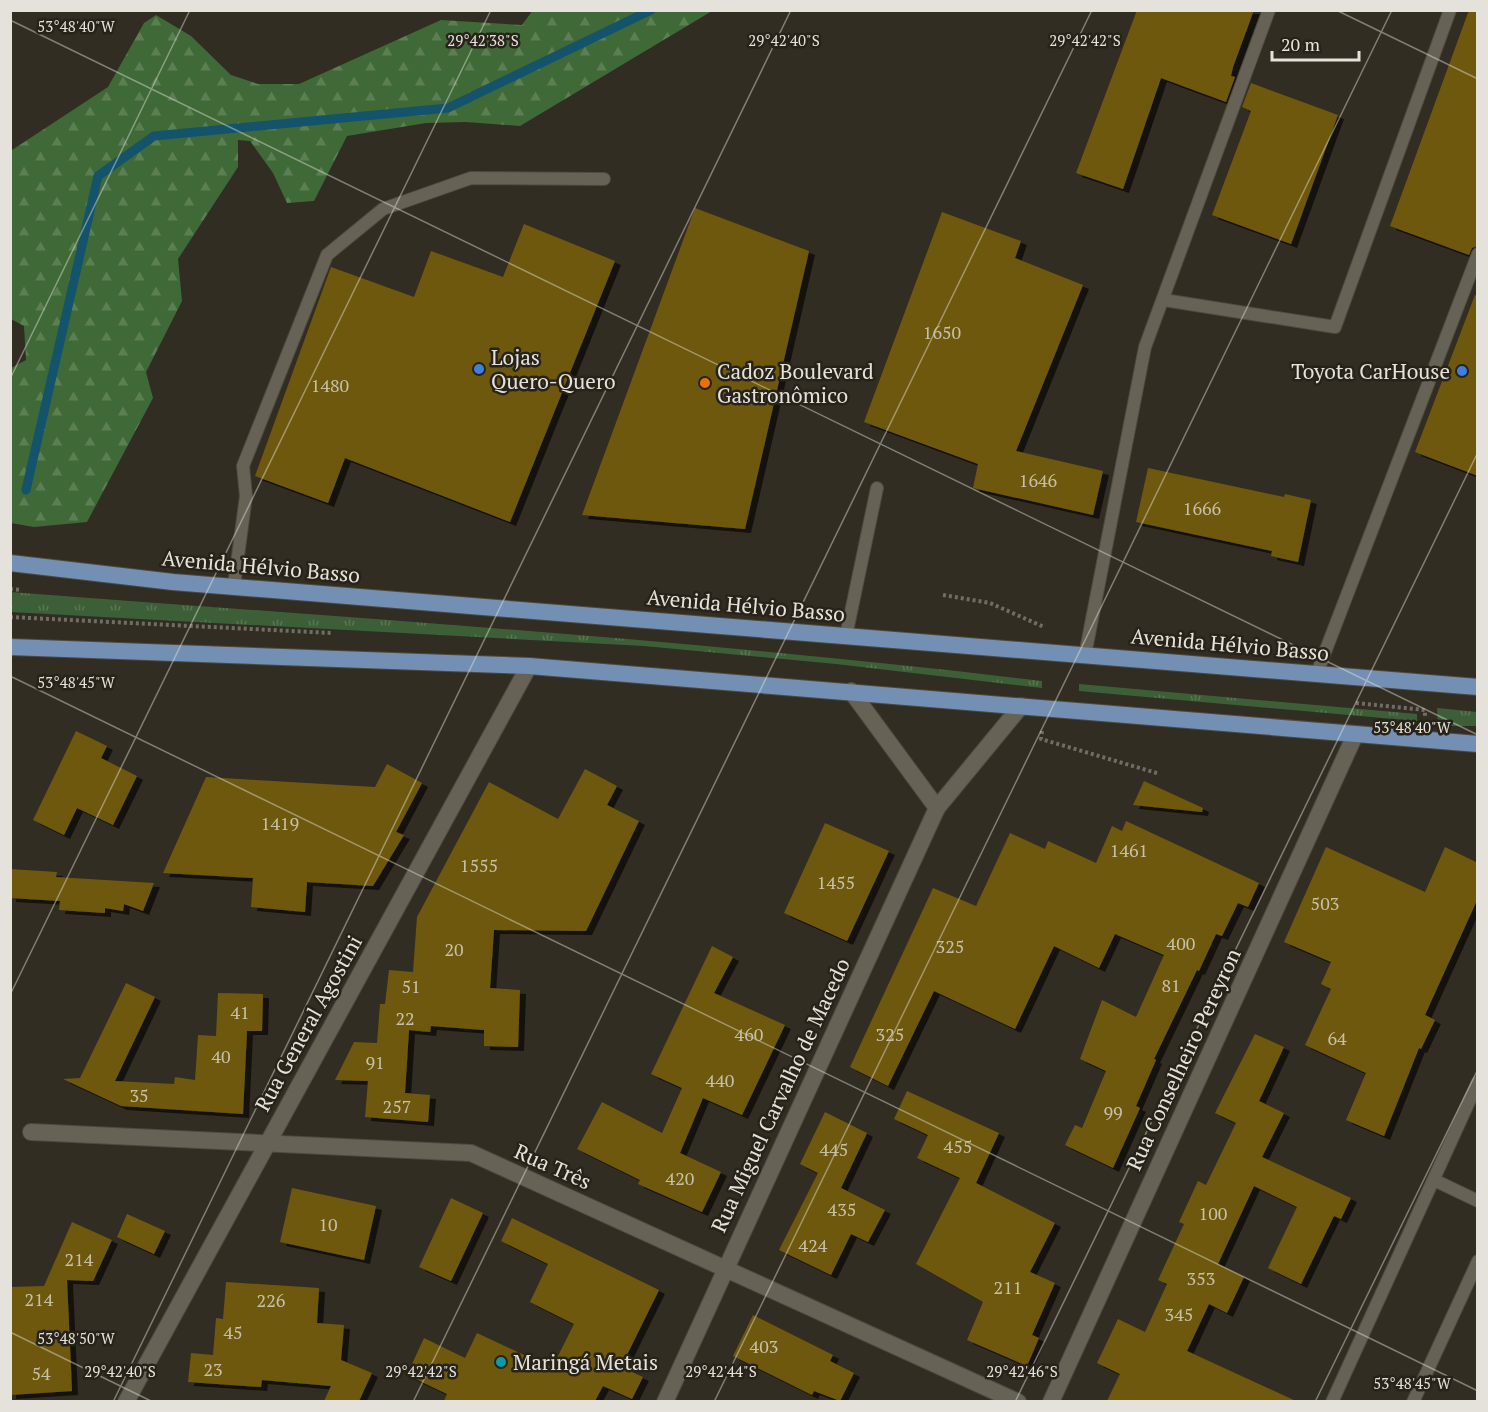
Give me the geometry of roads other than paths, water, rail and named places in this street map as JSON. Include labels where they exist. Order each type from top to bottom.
[{"type":"main road","name":"Avenida Hélvio Basso","points":[[10,563],[234,586],[1478,687]]},
{"type":"main road","points":[[10,647],[529,666],[1478,744]]},
{"type":"street","name":"Rua General Agostini","points":[[126,1401],[529,666]]},
{"type":"street","points":[[851,691],[937,807]]},
{"type":"street","name":"Rua Miguel Carvalho de Macedo","points":[[665,1401],[937,807],[1021,706]]},
{"type":"street","name":"Rua Conselheiro Pereyron","points":[[1051,1401],[1355,735]]},
{"type":"street","name":"Rua Três","points":[[32,1132],[471,1153],[1018,1401]]},
{"type":"lane","points":[[1085,655],[1145,348],[1269,10]]},
{"type":"lane","points":[[1164,300],[1335,327],[1450,10]]},
{"type":"lane","points":[[234,586],[246,496],[243,466],[327,255],[383,208],[471,178],[604,179]]},
{"type":"lane","points":[[1317,673],[1478,254]]},
{"type":"lane","points":[[846,636],[877,488]]},
{"type":"lane","points":[[1332,1401],[1478,1082]]},
{"type":"lane","points":[[1434,1180],[1478,1201]]},
{"type":"lane","points":[[1413,1401],[1478,1261]]},
{"type":"waterway","points":[[26,490],[98,176],[154,136],[448,108],[651,10]]},
{"type":"place","name":"Lojas Quero-Quero","points":[[479,369]]},
{"type":"place","name":"Toyota CarHouse","points":[[1462,371]]},
{"type":"place","name":"Cadoz Boulevard Gastronômico","points":[[705,383]]},
{"type":"place","name":"Maringá Metais","points":[[501,1362]]}]
